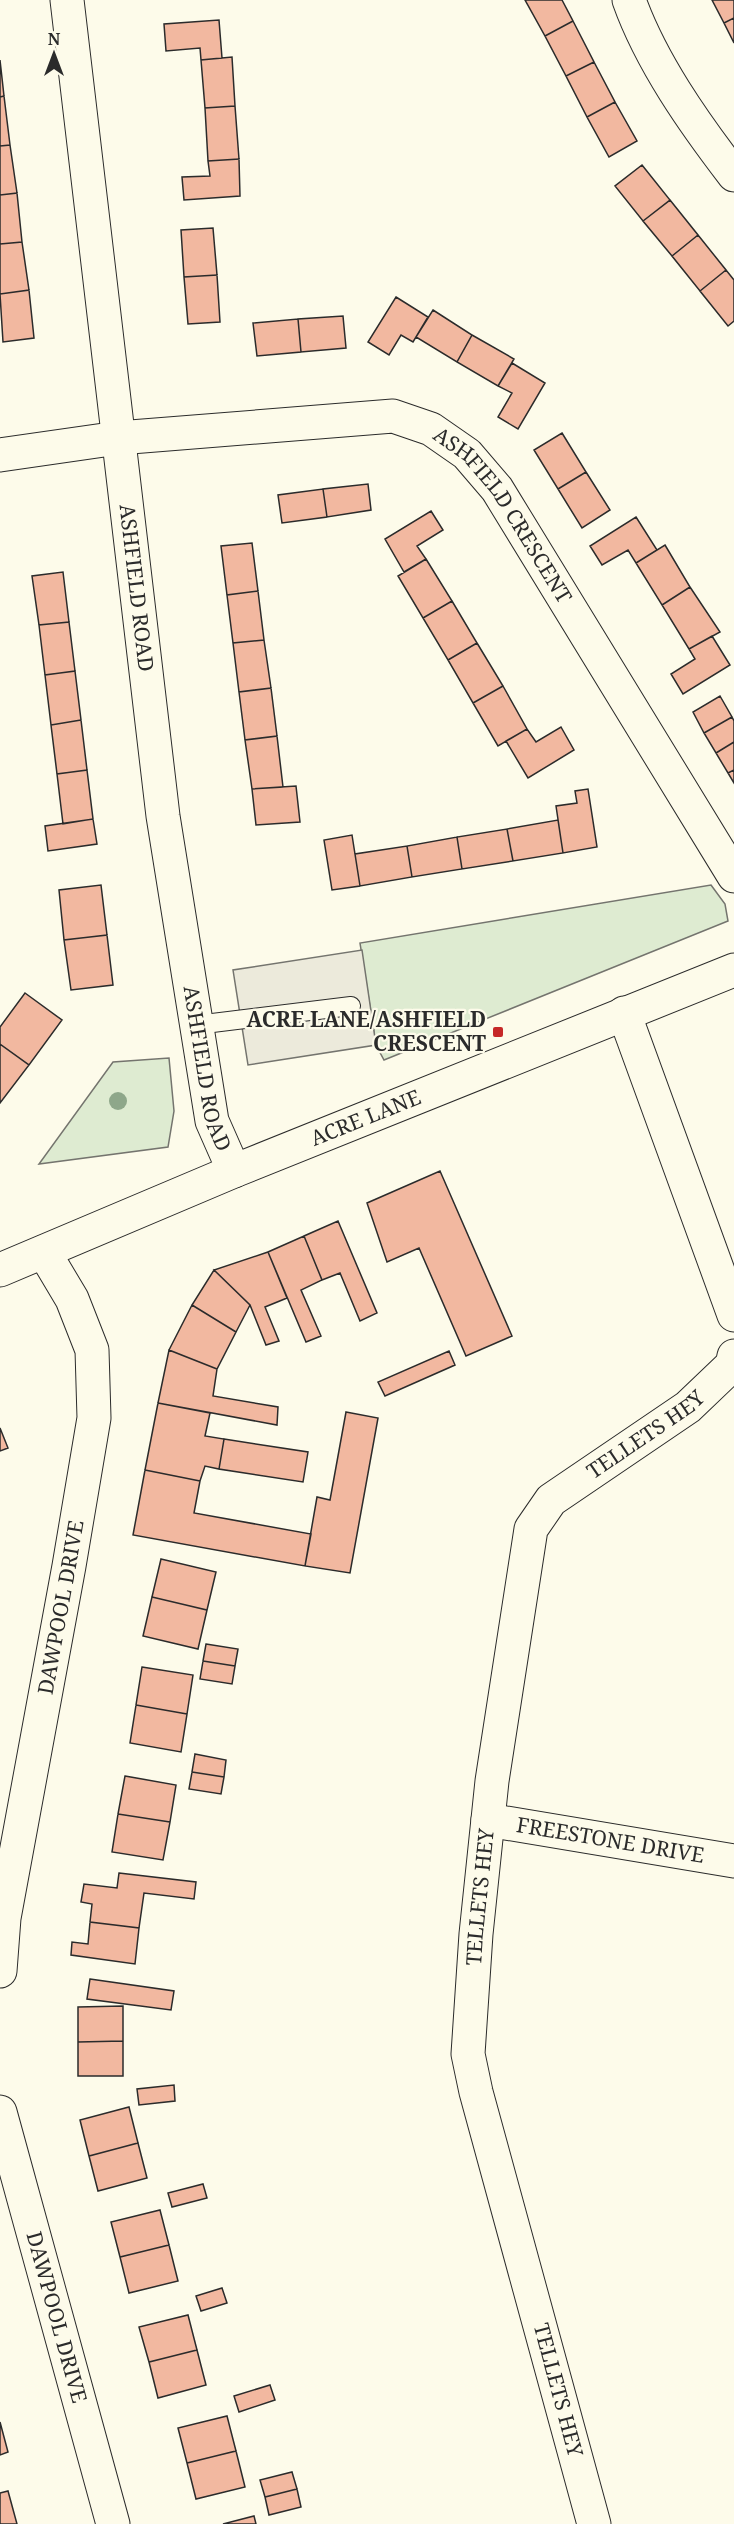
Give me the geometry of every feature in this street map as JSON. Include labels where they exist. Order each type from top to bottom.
[{"type":"street","name":"ASHFIELD ROAD","points":[[67,0],[163,816],[212,1121],[234,1171]]},
{"type":"street","points":[[629,0],[636,20],[690,118],[734,175]]},
{"type":"street","name":"ASHFIELD CRESCENT","points":[[0,455],[118,438],[393,416],[431,429],[467,454],[497,489],[734,876]]},
{"type":"street","name":"ACRE LANE","points":[[0,1270],[234,1171],[734,970]]},
{"type":"street","points":[[624,1013],[734,1316]]},
{"type":"street","name":"DAWPOOL DRIVE","points":[[0,1971],[2,1917],[69,1566],[94,1418],[93,1350],[72,1299],[44,1252]]},
{"type":"street","name":"TELLETS HEY","points":[[594,2524],[476,2092],[468,2054],[470,2003],[488,1820],[516,1615],[531,1529],[551,1500],[688,1407],[732,1365],[734,1356]]},
{"type":"street","name":"FREESTONE DRIVE","points":[[488,1820],[734,1862]]},
{"type":"street","name":"DAWPOOL DRIVE","points":[[0,2112],[113,2524]]},
{"type":"lane","points":[[196,1025],[351,1006]]},
{"type":"green space","points":[[711,885],[725,904],[728,921],[384,1060],[376,1045],[360,943]]},
{"type":"green space","points":[[169,1058],[174,1111],[168,1147],[39,1164],[113,1062]]},
{"type":"shaded area","points":[[362,950],[376,1045],[248,1065],[233,970]]},
{"type":"building","points":[[525,0],[562,0],[573,21],[545,36]]},
{"type":"building","points":[[712,0],[734,0],[734,18],[724,23]]},
{"type":"building","points":[[734,18],[734,43],[724,23]]},
{"type":"building","points":[[219,20],[222,58],[201,60],[200,48],[166,51],[164,24]]},
{"type":"building","points":[[573,21],[594,62],[566,76],[545,36]]},
{"type":"building","points":[[232,57],[235,106],[205,108],[201,60]]},
{"type":"building","points":[[0,60],[4,96],[0,97]]},
{"type":"building","points":[[594,62],[615,102],[587,117],[566,76]]},
{"type":"building","points":[[4,96],[10,145],[0,146],[0,97]]},
{"type":"building","points":[[615,102],[637,141],[609,157],[587,117]]},
{"type":"building","points":[[235,106],[239,159],[208,161],[205,108]]},
{"type":"building","points":[[10,145],[17,193],[0,195],[0,146]]},
{"type":"building","points":[[239,159],[240,196],[184,200],[182,177],[210,176],[208,161]]},
{"type":"building","points":[[642,165],[670,200],[643,221],[615,186]]},
{"type":"building","points":[[17,193],[22,242],[0,244],[0,195]]},
{"type":"building","points":[[670,200],[698,235],[672,256],[643,221]]},
{"type":"building","points":[[213,228],[217,275],[184,277],[181,230]]},
{"type":"building","points":[[698,235],[726,270],[700,291],[672,256]]},
{"type":"building","points":[[22,242],[29,290],[0,294],[0,244]]},
{"type":"building","points":[[726,270],[734,280],[734,321],[728,326],[700,291]]},
{"type":"building","points":[[217,275],[220,322],[188,324],[184,277]]},
{"type":"building","points":[[29,290],[34,338],[3,342],[0,294]]},
{"type":"building","points":[[396,297],[428,317],[413,342],[401,335],[389,355],[368,342]]},
{"type":"building","points":[[433,310],[472,335],[457,362],[416,337]]},
{"type":"building","points":[[343,316],[346,348],[301,352],[298,319]]},
{"type":"building","points":[[298,319],[301,352],[257,356],[253,323]]},
{"type":"building","points":[[472,335],[514,359],[498,386],[457,362]]},
{"type":"building","points":[[512,363],[545,383],[518,429],[498,417],[512,393],[498,386]]},
{"type":"building","points":[[562,433],[586,472],[558,489],[534,450]]},
{"type":"building","points":[[586,472],[610,510],[582,528],[558,489]]},
{"type":"building","points":[[368,484],[371,510],[327,517],[323,489]]},
{"type":"building","points":[[323,489],[327,517],[282,523],[278,495]]},
{"type":"building","points":[[431,511],[443,530],[417,546],[426,559],[404,572],[385,539]]},
{"type":"building","points":[[636,517],[657,550],[636,563],[628,550],[602,565],[590,546]]},
{"type":"building","points":[[252,543],[258,591],[227,595],[221,546]]},
{"type":"building","points":[[665,545],[690,587],[662,605],[636,563]]},
{"type":"building","points":[[426,559],[452,601],[423,618],[398,576]]},
{"type":"building","points":[[63,572],[69,622],[39,625],[32,576]]},
{"type":"building","points":[[690,587],[720,632],[689,649],[662,605]]},
{"type":"building","points":[[258,591],[264,640],[233,643],[227,595]]},
{"type":"building","points":[[452,601],[477,643],[448,660],[423,618]]},
{"type":"building","points":[[69,622],[75,671],[45,675],[39,625]]},
{"type":"building","points":[[712,636],[730,665],[683,694],[671,674],[695,659],[689,649]]},
{"type":"building","points":[[264,640],[271,688],[239,692],[233,643]]},
{"type":"building","points":[[477,643],[503,686],[473,703],[448,660]]},
{"type":"building","points":[[75,671],[81,720],[51,725],[45,675]]},
{"type":"building","points":[[503,686],[527,729],[498,746],[473,703]]},
{"type":"building","points":[[271,688],[277,736],[245,740],[239,692]]},
{"type":"building","points":[[720,696],[732,717],[704,733],[693,712]]},
{"type":"building","points":[[732,717],[734,742],[716,753],[704,733]]},
{"type":"building","points":[[81,720],[87,770],[57,774],[51,725]]},
{"type":"building","points":[[561,727],[574,750],[528,778],[506,741],[527,729],[536,742]]},
{"type":"building","points":[[277,736],[283,787],[252,789],[245,740]]},
{"type":"building","points":[[734,742],[734,770],[728,773],[716,753]]},
{"type":"building","points":[[87,770],[93,819],[63,824],[57,774]]},
{"type":"building","points":[[734,770],[734,783],[728,773]]},
{"type":"building","points":[[296,786],[300,822],[256,825],[252,789]]},
{"type":"building","points":[[588,789],[597,847],[563,853],[556,806],[577,803],[575,791]]},
{"type":"building","points":[[93,819],[97,844],[48,851],[45,826]]},
{"type":"building","points":[[558,820],[563,853],[513,861],[507,829]]},
{"type":"building","points":[[507,829],[513,861],[462,869],[457,837]]},
{"type":"building","points":[[352,835],[360,886],[332,890],[324,840]]},
{"type":"building","points":[[457,837],[462,869],[412,877],[407,846]]},
{"type":"building","points":[[407,846],[412,877],[360,886],[355,854]]},
{"type":"building","points":[[101,885],[107,935],[64,940],[59,890]]},
{"type":"building","points":[[107,935],[113,985],[71,990],[64,940]]},
{"type":"building","points":[[25,993],[62,1020],[29,1065],[0,1044],[0,1027]]},
{"type":"building","points":[[0,1044],[29,1065],[0,1103]]},
{"type":"building","points":[[440,1171],[512,1336],[466,1356],[419,1248],[387,1262],[367,1203]]},
{"type":"building","points":[[338,1221],[377,1313],[360,1321],[340,1273],[322,1280],[304,1236]]},
{"type":"building","points":[[304,1236],[322,1280],[301,1290],[321,1336],[306,1342],[268,1252]]},
{"type":"building","points":[[268,1252],[287,1298],[265,1307],[279,1341],[266,1345],[250,1305],[214,1270]]},
{"type":"building","points":[[214,1270],[250,1305],[236,1332],[192,1305]]},
{"type":"building","points":[[192,1305],[236,1332],[217,1369],[169,1350]]},
{"type":"building","points":[[169,1350],[217,1369],[213,1396],[278,1407],[277,1425],[158,1403]]},
{"type":"building","points":[[449,1351],[455,1365],[385,1396],[378,1382]]},
{"type":"building","points":[[158,1403],[210,1413],[205,1436],[224,1439],[219,1469],[205,1466],[200,1481],[145,1470]]},
{"type":"building","points":[[346,1412],[378,1418],[350,1573],[305,1566],[317,1497],[330,1500]]},
{"type":"building","points":[[0,1428],[8,1448],[0,1451]]},
{"type":"building","points":[[224,1439],[308,1452],[303,1482],[219,1469]]},
{"type":"building","points":[[145,1470],[200,1481],[194,1513],[311,1534],[305,1566],[133,1535]]},
{"type":"building","points":[[161,1559],[216,1572],[207,1610],[152,1597]]},
{"type":"building","points":[[152,1597],[207,1610],[198,1649],[143,1636]]},
{"type":"building","points":[[206,1644],[238,1649],[235,1666],[203,1661]]},
{"type":"building","points":[[203,1661],[235,1666],[232,1684],[200,1679]]},
{"type":"building","points":[[142,1667],[193,1675],[187,1714],[136,1705]]},
{"type":"building","points":[[136,1705],[187,1714],[181,1752],[130,1743]]},
{"type":"building","points":[[195,1754],[226,1760],[224,1777],[192,1772]]},
{"type":"building","points":[[192,1772],[224,1777],[221,1794],[189,1789]]},
{"type":"building","points":[[125,1776],[176,1785],[170,1822],[118,1814]]},
{"type":"building","points":[[118,1814],[170,1822],[163,1860],[112,1852]]},
{"type":"building","points":[[119,1873],[196,1882],[194,1899],[144,1893],[139,1928],[90,1922],[92,1904],[81,1902],[84,1884],[117,1888]]},
{"type":"building","points":[[90,1922],[139,1928],[135,1964],[71,1955],[72,1942],[88,1944]]},
{"type":"building","points":[[90,1979],[174,1991],[171,2010],[87,1999]]},
{"type":"building","points":[[123,2006],[123,2041],[78,2042],[78,2007]]},
{"type":"building","points":[[123,2041],[123,2076],[78,2076],[78,2042]]},
{"type":"building","points":[[174,2085],[175,2101],[139,2105],[137,2089]]},
{"type":"building","points":[[129,2107],[138,2143],[89,2156],[80,2120]]},
{"type":"building","points":[[138,2143],[147,2178],[98,2191],[89,2156]]},
{"type":"building","points":[[203,2184],[207,2198],[172,2207],[168,2193]]},
{"type":"building","points":[[160,2210],[169,2245],[120,2257],[111,2222]]},
{"type":"building","points":[[169,2245],[178,2281],[129,2293],[120,2257]]},
{"type":"building","points":[[222,2288],[227,2303],[201,2311],[196,2296]]},
{"type":"building","points":[[188,2315],[197,2350],[149,2362],[139,2327]]},
{"type":"building","points":[[197,2350],[206,2385],[158,2398],[149,2362]]},
{"type":"building","points":[[270,2385],[275,2400],[239,2412],[234,2396]]},
{"type":"building","points":[[227,2416],[236,2451],[187,2463],[178,2428]]},
{"type":"building","points":[[0,2422],[8,2452],[0,2455]]},
{"type":"building","points":[[236,2451],[245,2487],[196,2499],[187,2463]]},
{"type":"building","points":[[292,2472],[297,2489],[265,2497],[260,2480]]},
{"type":"building","points":[[297,2489],[301,2507],[269,2515],[265,2497]]},
{"type":"building","points":[[8,2491],[17,2524],[0,2524],[0,2493]]},
{"type":"building","points":[[254,2516],[256,2524],[223,2524]]},
{"type":"place","name":"ACRE LANE/ASHFIELD CRESCENT","points":[[498,1032]]}]
